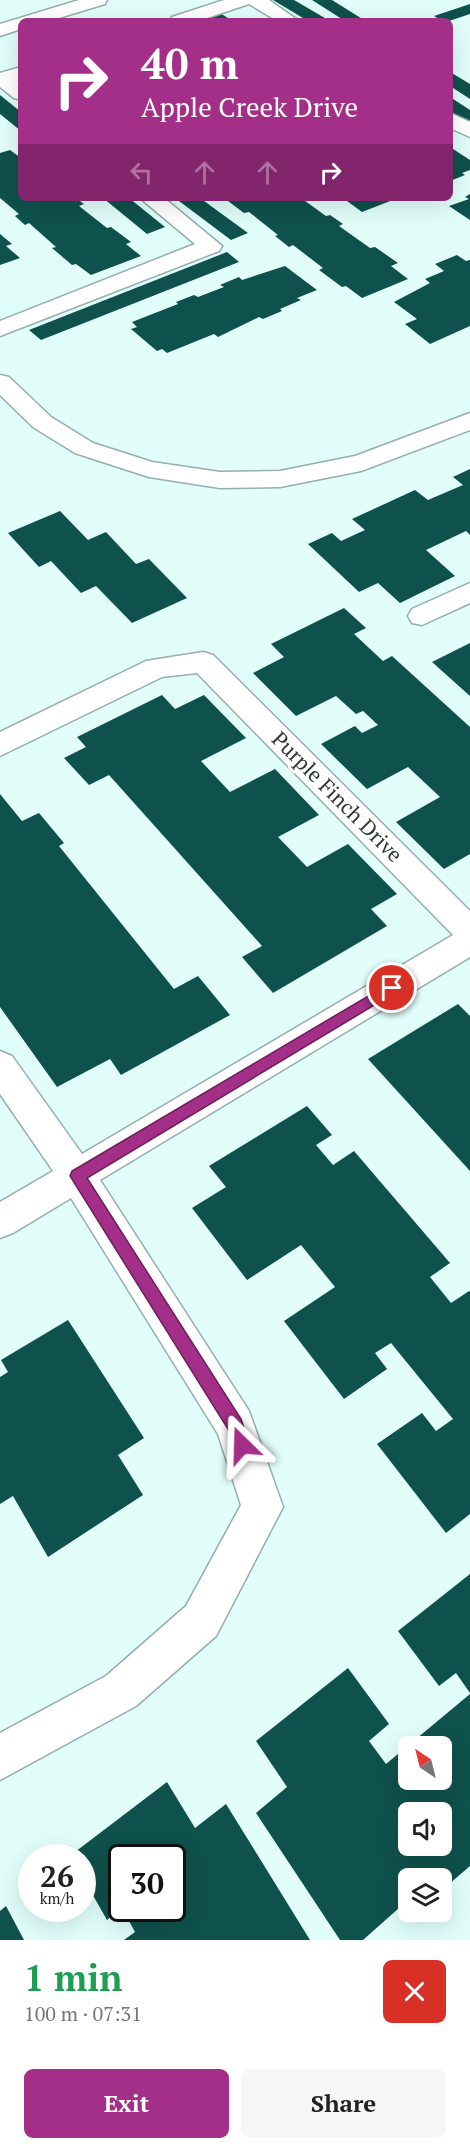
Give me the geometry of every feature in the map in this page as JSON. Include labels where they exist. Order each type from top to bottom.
[{"type":"street","points":[[39,18],[98,0]]},
{"type":"street","points":[[188,18],[243,0]]},
{"type":"street","points":[[256,0],[285,18]]},
{"type":"street","points":[[0,30],[18,24]]},
{"type":"street","points":[[18,74],[2,79],[18,92]]},
{"type":"street","points":[[453,120],[470,131]]},
{"type":"street","points":[[0,329],[211,246],[156,201]]},
{"type":"street","points":[[0,382],[42,422],[84,448],[149,469],[220,480],[280,479],[361,462],[470,421]]},
{"type":"street","points":[[422,616],[470,592]]},
{"type":"street","name":"Purple Finch Drive","points":[[0,745],[156,668],[203,662],[470,932]]},
{"type":"street","points":[[0,1221],[470,941]]},
{"type":"street","points":[[0,1066],[77,1176],[235,1425],[262,1507],[201,1621],[121,1691],[0,1758]]},
{"type":"building","points":[[273,0],[294,0],[325,18],[303,18]]},
{"type":"building","points":[[312,0],[332,0],[361,18],[340,18]]},
{"type":"building","points":[[470,4],[470,14],[453,20],[434,16]]},
{"type":"building","points":[[220,13],[228,18],[206,18]]},
{"type":"building","points":[[453,74],[470,84],[470,99],[453,88]]},
{"type":"building","points":[[0,95],[18,110],[18,129],[0,114]]},
{"type":"building","points":[[453,99],[470,110],[470,124],[453,113]]},
{"type":"building","points":[[453,149],[470,160],[470,170],[462,173],[465,175],[453,180]]},
{"type":"building","points":[[10,150],[18,156],[18,201],[80,201],[84,204],[79,206],[107,228],[111,227],[131,242],[126,244],[141,256],[91,275],[76,264],[72,265],[52,248],[56,247],[29,223],[25,225],[15,216],[19,214],[0,198],[0,153]]},
{"type":"building","points":[[470,194],[470,220],[449,206],[469,199],[465,197]]},
{"type":"building","points":[[107,201],[133,201],[165,227],[147,234]]},
{"type":"building","points":[[179,201],[204,201],[248,233],[231,240]]},
{"type":"building","points":[[228,201],[305,201],[326,216],[330,215],[343,224],[339,226],[370,248],[375,247],[398,263],[391,266],[408,279],[362,298],[319,270],[323,268],[293,245],[289,247],[249,212],[244,213]]},
{"type":"building","points":[[347,201],[390,201],[362,212]]},
{"type":"building","points":[[0,234],[12,244],[6,246],[20,258],[0,265]]},
{"type":"building","points":[[227,252],[239,262],[41,340],[29,330]]},
{"type":"building","points":[[457,255],[466,261],[470,260],[470,326],[430,344],[405,324],[417,319],[394,302],[430,283],[425,279],[444,271],[435,264]]},
{"type":"building","points":[[285,266],[317,290],[297,298],[301,300],[263,319],[259,317],[218,337],[214,334],[167,353],[162,349],[157,351],[131,329],[137,327],[132,322],[178,304],[176,302],[224,287],[220,285],[239,277],[242,280]]},
{"type":"building","points":[[470,469],[470,535],[466,531],[426,550],[455,576],[400,603],[378,583],[359,592],[308,544],[332,533],[341,541],[365,530],[352,519],[415,490],[428,500],[463,485],[453,477]]},
{"type":"building","points":[[60,511],[88,540],[106,532],[136,564],[149,559],[187,598],[132,623],[96,586],[81,593],[51,561],[39,567],[8,533]]},
{"type":"building","points":[[344,608],[366,628],[354,634],[383,661],[392,656],[470,727],[470,854],[444,869],[396,822],[440,797],[408,767],[367,789],[321,744],[355,726],[362,733],[378,725],[363,711],[356,714],[336,696],[296,716],[253,673],[284,657],[271,644]]},
{"type":"building","points":[[470,643],[470,696],[432,662]]},
{"type":"building","points":[[162,695],[175,709],[204,695],[246,738],[201,761],[230,792],[275,769],[319,815],[278,837],[307,867],[348,844],[397,894],[371,909],[387,926],[273,993],[242,957],[262,946],[109,775],[89,785],[64,758],[86,747],[77,737]]},
{"type":"building","points":[[0,794],[22,821],[39,813],[64,843],[59,846],[174,989],[198,976],[230,1015],[121,1075],[110,1059],[57,1087],[0,1007]]},
{"type":"building","points":[[458,1004],[470,1016],[470,1171],[368,1059]]},
{"type":"building","points":[[307,1106],[332,1135],[316,1145],[333,1165],[354,1151],[450,1263],[430,1277],[451,1303],[470,1292],[470,1514],[446,1533],[377,1444],[422,1413],[436,1431],[453,1419],[391,1343],[375,1353],[387,1369],[344,1399],[284,1321],[335,1287],[301,1245],[247,1280],[192,1208],[226,1187],[209,1166]]},
{"type":"building","points":[[68,1320],[144,1438],[118,1455],[143,1495],[48,1557],[13,1496],[0,1504],[0,1377],[8,1372],[1,1360]]},
{"type":"building","points":[[470,1574],[470,1693],[456,1673],[439,1686],[398,1631]]},
{"type":"building","points":[[348,1668],[389,1724],[369,1741],[386,1764],[398,1754],[398,1790],[452,1790],[452,1736],[420,1736],[470,1694],[470,1866],[452,1882],[452,1868],[398,1868],[398,1909],[363,1940],[340,1940],[256,1813],[287,1787],[256,1741]]},
{"type":"building","points":[[167,1782],[195,1828],[226,1804],[310,1940],[124,1940],[135,1932],[130,1922],[186,1922],[186,1844],[108,1844],[107,1920],[96,1901],[96,1844],[85,1844]]},
{"type":"building","points":[[6,1906],[24,1940],[0,1940],[0,1911]]},
{"type":"route","points":[[242,1445],[235,1425],[77,1176],[392,988]]}]
